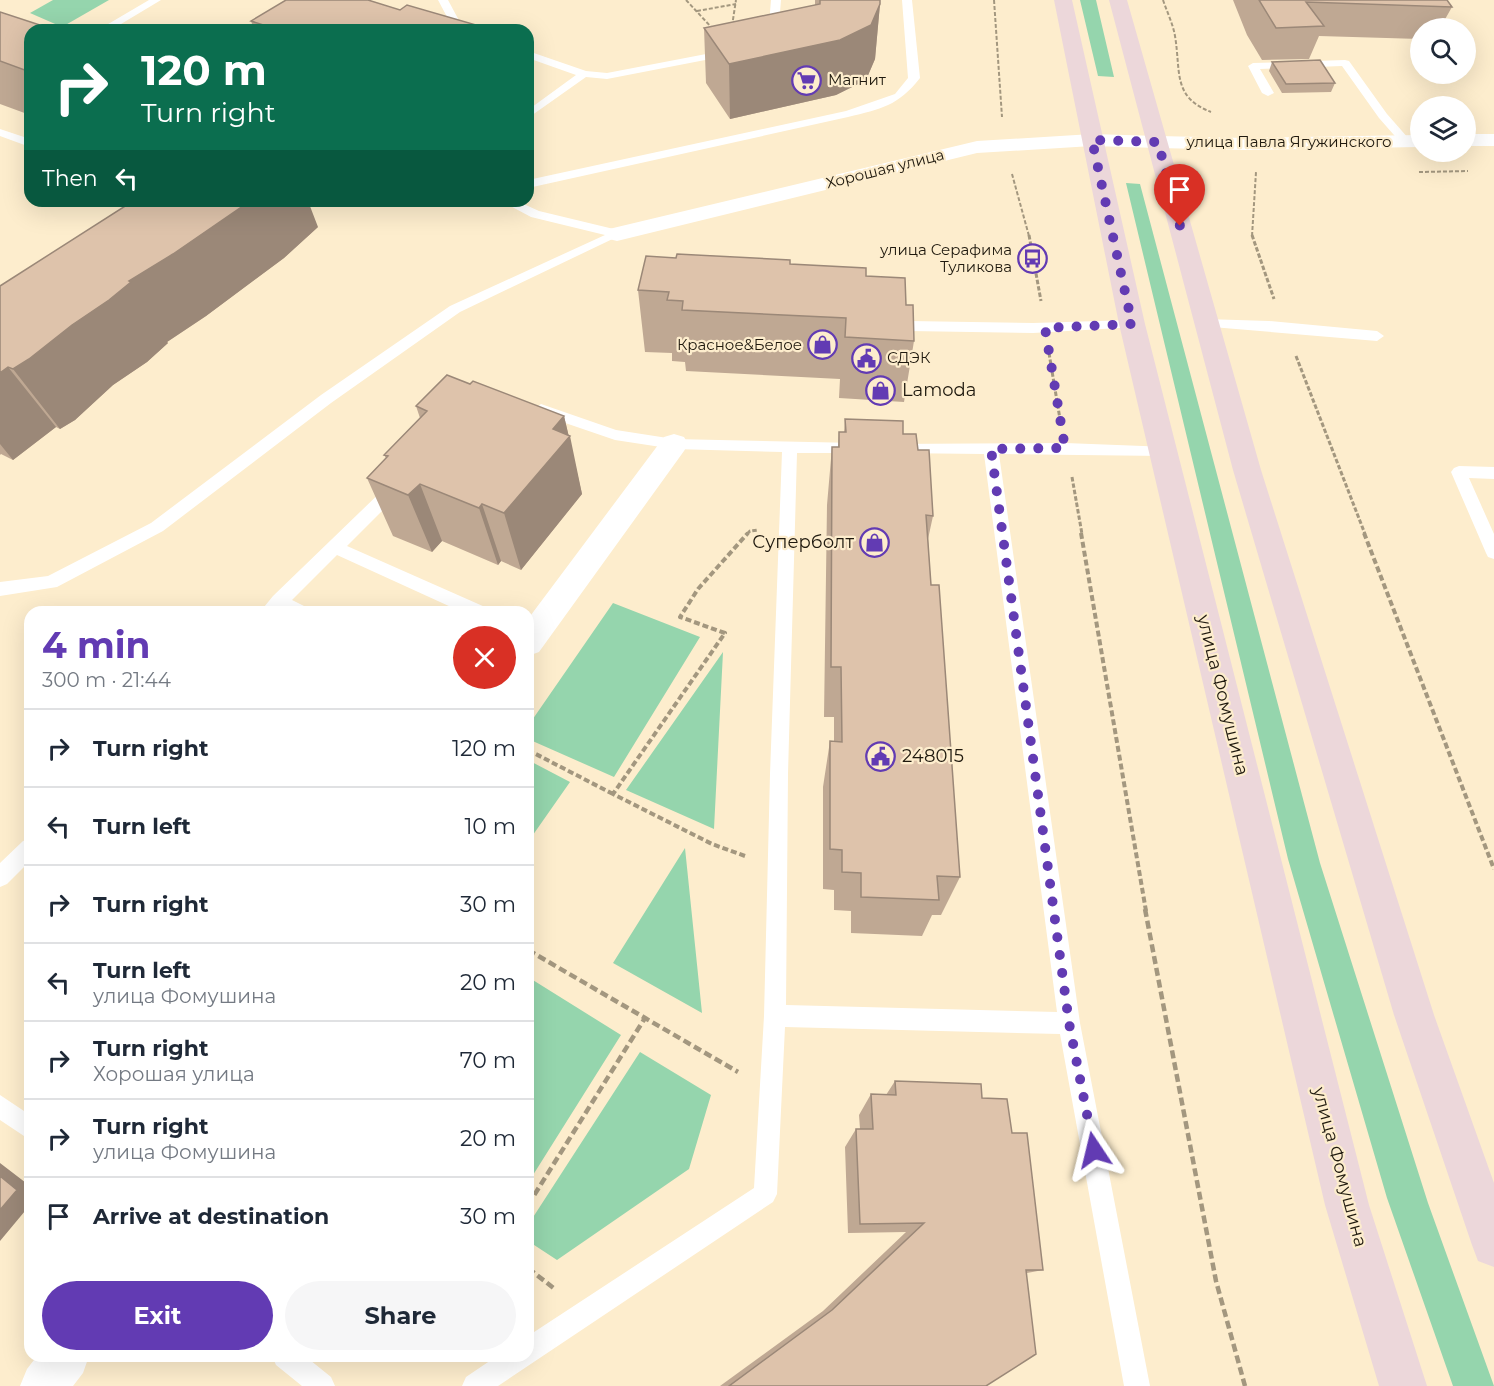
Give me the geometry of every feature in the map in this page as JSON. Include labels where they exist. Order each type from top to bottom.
[{"type":"main road","name":"улица Фомушина","points":[[1063,0],[1132,324],[1347,1205],[1402,1386]]},
{"type":"main road","points":[[1118,0],[1247,470],[1414,1015],[1494,1245]]},
{"type":"street","name":"Хорошая улица","points":[[617,234],[977,147],[1092,140],[1158,142]]},
{"type":"street","points":[[1476,140],[1494,140]]},
{"type":"street","name":"улица Павла Ягужинского","points":[[1158,142],[1246,144],[1410,141]]},
{"type":"street","points":[[534,633],[674,444]]},
{"type":"street","points":[[44,1386],[62,1362]]},
{"type":"lane","points":[[113,24],[156,0]]},
{"type":"lane","points":[[443,0],[458,24]]},
{"type":"lane","points":[[772,47],[776,0]]},
{"type":"lane","points":[[534,183],[848,114],[879,105],[899,96],[914,78],[907,0]]},
{"type":"lane","points":[[437,22],[444,24]]},
{"type":"lane","points":[[534,56],[584,74],[607,76],[735,48]]},
{"type":"lane","points":[[1268,93],[1253,66],[1345,63],[1383,116],[1410,138]]},
{"type":"lane","points":[[534,111],[584,74]]},
{"type":"lane","points":[[0,132],[24,141]]},
{"type":"lane","points":[[520,207],[535,214],[617,234]]},
{"type":"lane","points":[[0,590],[51,582],[157,527],[326,399],[455,309],[617,234]]},
{"type":"lane","points":[[1205,323],[1284,327],[1377,336]]},
{"type":"lane","points":[[909,326],[1045,328],[1132,324]]},
{"type":"lane","points":[[522,402],[615,435],[674,444],[1164,451]]},
{"type":"lane","points":[[534,1347],[765,1194],[775,1016],[777,868],[790,447]]},
{"type":"lane","points":[[991,449],[1069,1023],[1137,1386]]},
{"type":"lane","points":[[1494,473],[1459,472],[1494,553]]},
{"type":"lane","points":[[275,606],[403,480]]},
{"type":"lane","points":[[334,547],[466,606]]},
{"type":"lane","points":[[0,877],[24,855]]},
{"type":"lane","points":[[775,1016],[1069,1023]]},
{"type":"lane","points":[[0,1106],[24,1124]]},
{"type":"lane","points":[[292,1362],[322,1386]]},
{"type":"lane","points":[[475,1386],[511,1362]]},
{"type":"path","points":[[686,0],[735,48]]},
{"type":"path","points":[[735,48],[736,0]]},
{"type":"path","points":[[994,0],[1003,145],[1025,216],[1065,448],[1076,496],[1138,870],[1216,1281],[1245,1386]]},
{"type":"path","points":[[1163,0],[1175,36],[1177,69],[1184,96],[1204,110],[1236,118],[1256,169],[1252,237],[1284,327],[1494,868]]},
{"type":"path","points":[[697,11],[736,4]]},
{"type":"path","points":[[613,794],[725,633],[680,617],[698,589],[750,531],[789,525]]},
{"type":"path","points":[[534,753],[712,844],[777,868]]},
{"type":"path","points":[[534,953],[770,1091]]},
{"type":"path","points":[[534,1194],[645,1018]]},
{"type":"green space","points":[[53,0],[109,0],[67,24],[55,24],[30,13]]},
{"type":"green space","points":[[1080,0],[1096,0],[1114,77],[1098,76]]},
{"type":"green space","points":[[1126,183],[1140,184],[1320,863],[1428,1203],[1494,1386],[1453,1386],[1387,1198],[1288,859]]},
{"type":"green space","points":[[613,603],[700,637],[614,777],[534,742],[534,717]]},
{"type":"green space","points":[[723,652],[714,829],[626,790]]},
{"type":"green space","points":[[534,763],[570,782],[534,833]]},
{"type":"green space","points":[[685,848],[702,1013],[613,963]]},
{"type":"green space","points":[[534,981],[621,1035],[534,1173]]},
{"type":"green space","points":[[640,1052],[711,1095],[689,1169],[557,1260],[534,1245],[534,1216]]},
{"type":"building","points":[[286,0],[368,0],[400,10],[407,5],[473,24],[260,24],[251,21]]},
{"type":"building","points":[[820,0],[880,0],[880,4],[871,25],[840,40],[729,64],[704,28],[820,4]]},
{"type":"building","points":[[1259,0],[1447,0],[1452,7],[1306,2],[1324,26],[1276,28]]},
{"type":"building","points":[[0,12],[37,24],[24,24],[24,70],[0,61]]},
{"type":"building","points":[[1320,60],[1335,83],[1286,84],[1272,62]]},
{"type":"building","points":[[124,207],[241,207],[129,281],[131,282],[109,300],[72,325],[29,359],[13,369],[8,367],[0,373],[0,286]]},
{"type":"building","points":[[677,254],[790,260],[790,264],[866,268],[866,276],[905,278],[906,305],[913,305],[914,341],[845,337],[846,318],[682,310],[683,301],[667,300],[669,292],[638,290],[646,256],[676,258]]},
{"type":"building","points":[[447,375],[470,384],[473,381],[564,416],[553,429],[570,436],[504,513],[482,504],[479,508],[420,484],[408,495],[367,478],[388,456],[384,455],[427,411],[416,406]]},
{"type":"building","points":[[845,419],[903,421],[903,434],[916,434],[918,450],[929,450],[933,516],[926,515],[931,585],[939,585],[960,877],[937,876],[939,900],[861,897],[861,873],[842,872],[842,850],[830,849],[830,741],[842,742],[841,667],[831,667],[832,447],[839,447],[839,432],[846,432]]},
{"type":"building","points":[[895,1081],[981,1084],[982,1098],[1007,1099],[1012,1133],[1027,1133],[1043,1270],[1026,1270],[1036,1354],[986,1386],[729,1386],[832,1310],[924,1223],[860,1224],[856,1129],[873,1129],[871,1094],[896,1095]]},
{"type":"building","points":[[0,1176],[17,1190],[0,1210]]},
{"type":"place","name":"Магнит","points":[[807,80]]},
{"type":"place","name":"улица Серафима Туликова","points":[[1033,259]]},
{"type":"place","name":"Красное&Белое","points":[[823,345]]},
{"type":"place","name":"СДЭК","points":[[866,358]]},
{"type":"place","name":"Lamoda","points":[[881,390]]},
{"type":"place","name":"Суперболт","points":[[875,542]]},
{"type":"place","name":"248015","points":[[881,756]]},
{"type":"route","points":[[1094,1150],[1069,1023],[991,449],[1065,448],[1045,328],[1132,324],[1092,140],[1158,142],[1180,226]]}]
